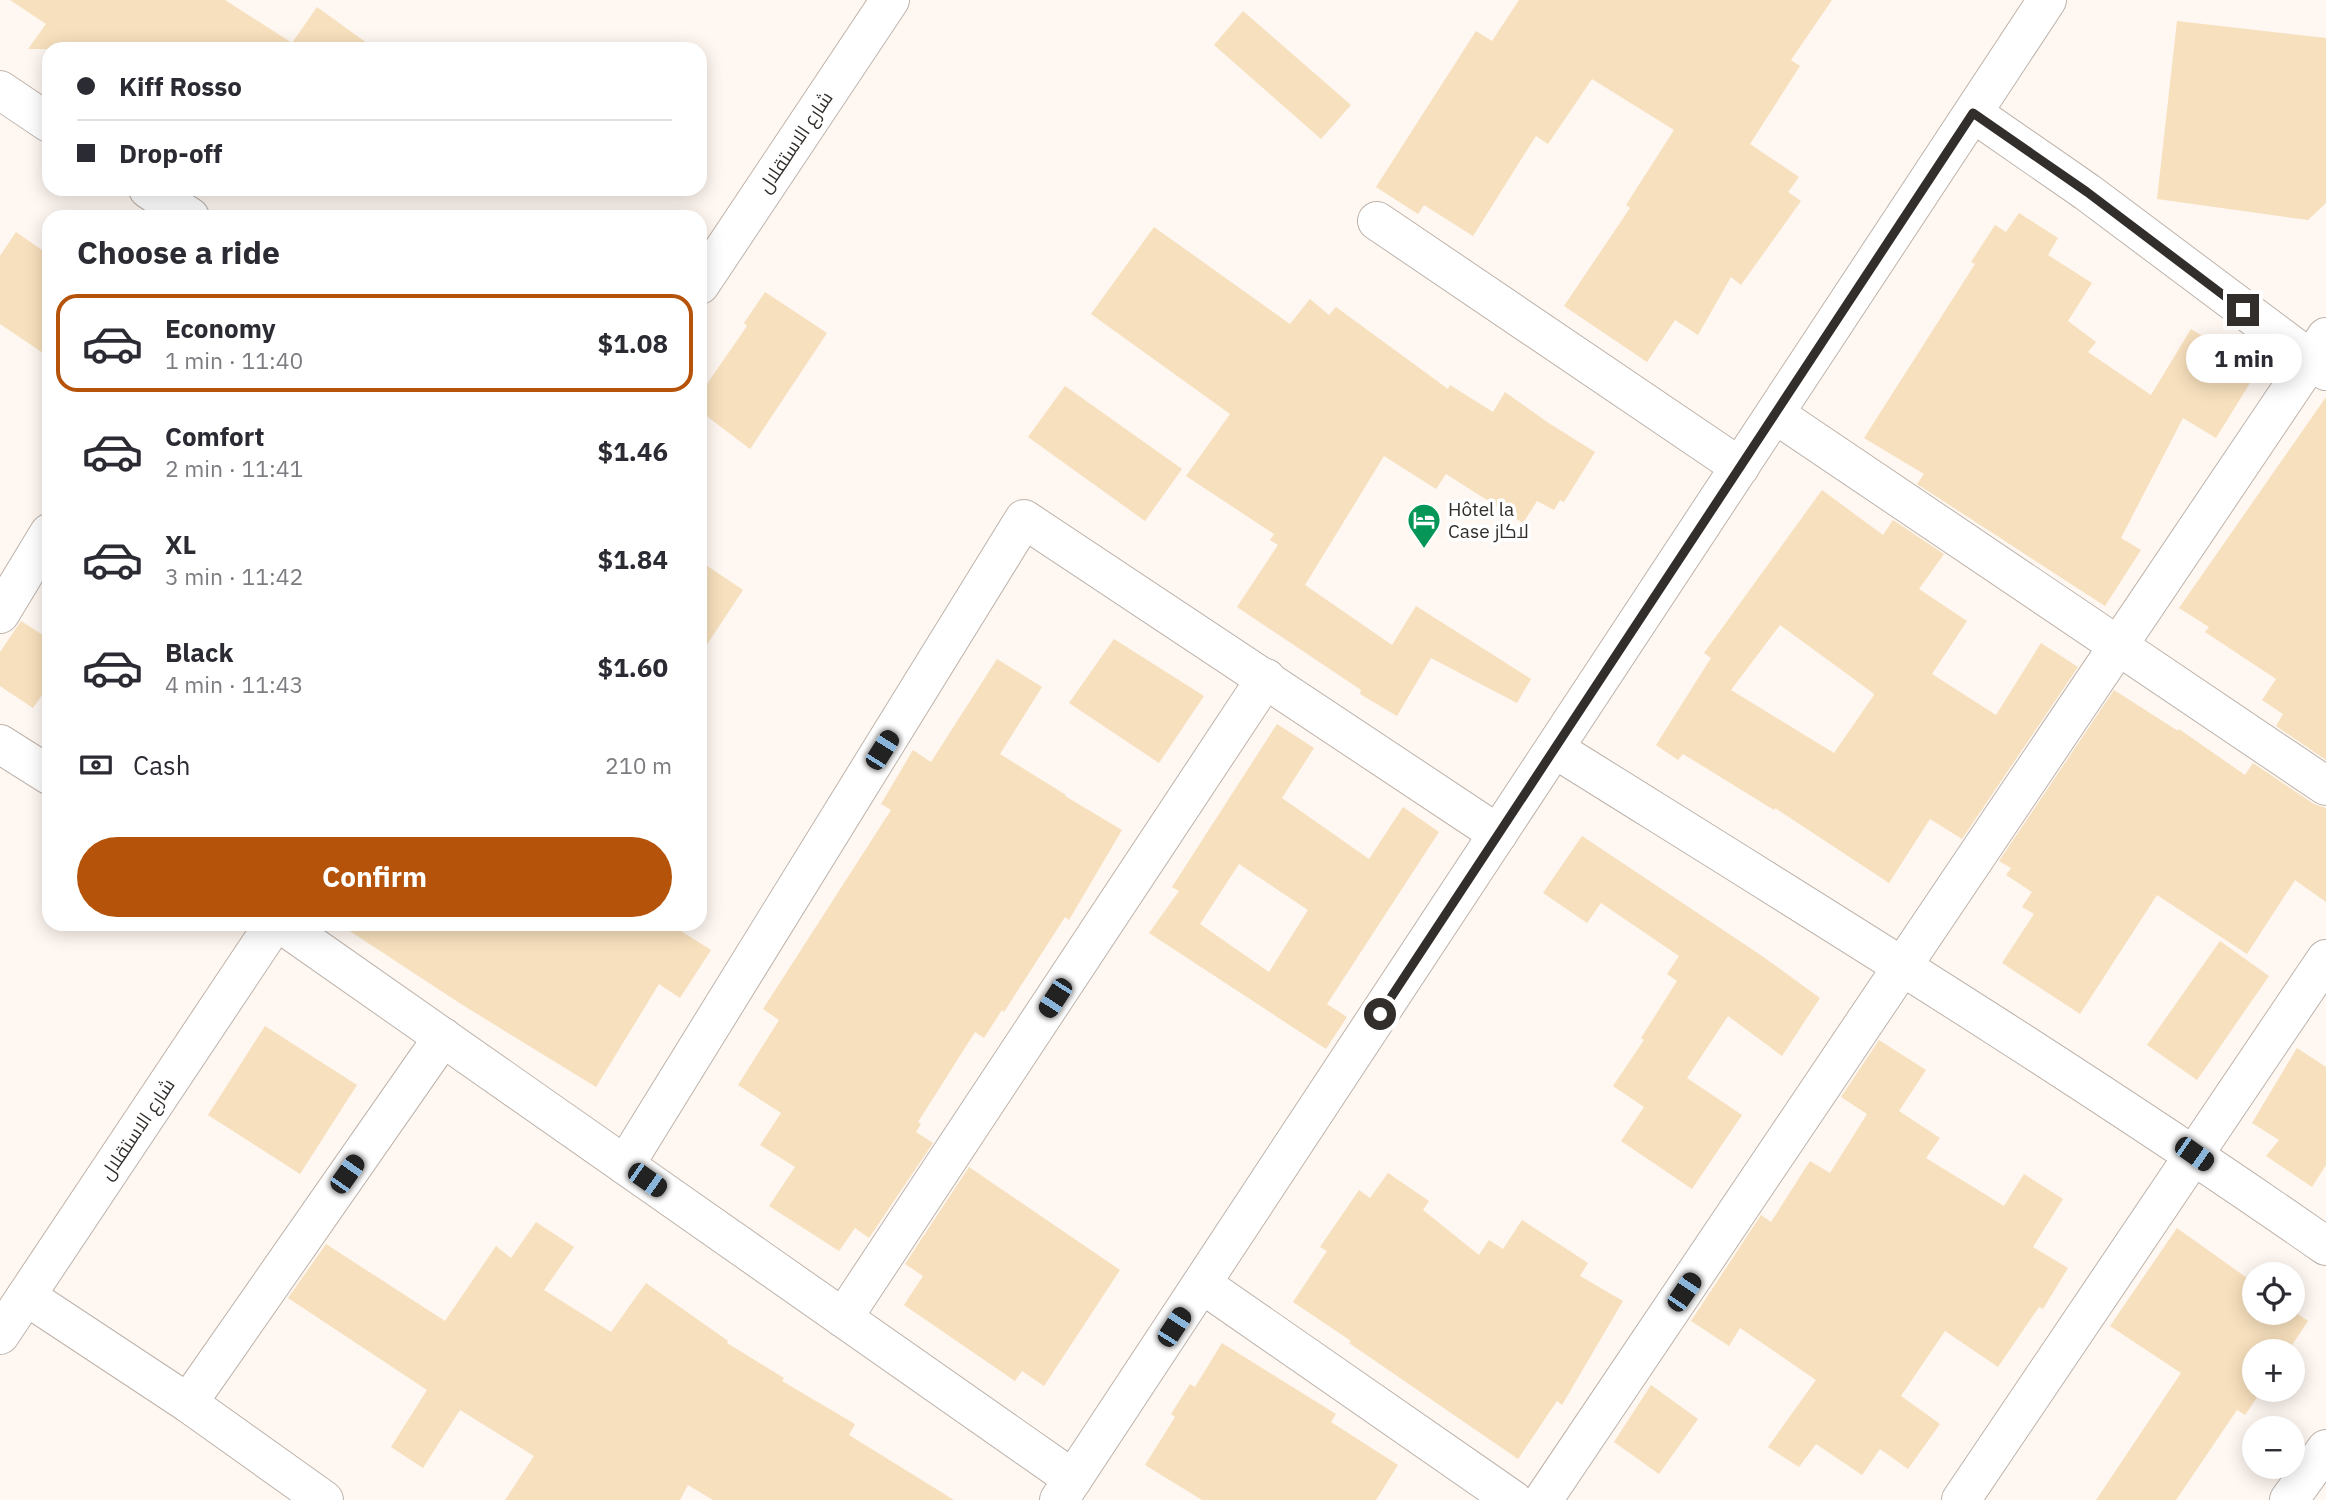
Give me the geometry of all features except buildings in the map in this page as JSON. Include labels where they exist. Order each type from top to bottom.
[{"type":"main road","name":"شارع الاستقلال","points":[[707,274],[890,0]]},
{"type":"main road","points":[[291,931],[843,1318],[1066,1490],[2047,0]]},
{"type":"main road","points":[[0,90],[42,118]]},
{"type":"main road","points":[[1544,1500],[2118,646],[2321,356],[1973,113]]},
{"type":"main road","points":[[158,196],[180,210]]},
{"type":"main road","points":[[1377,221],[1740,467]]},
{"type":"main road","points":[[1775,414],[2326,786]]},
{"type":"main road","points":[[625,1165],[1024,519],[1498,834]]},
{"type":"main road","points":[[0,614],[42,545]]},
{"type":"main road","points":[[843,1318],[1266,678]]},
{"type":"main road","points":[[0,744],[42,771]]},
{"type":"main road","points":[[1555,749],[2194,1154],[2326,1246]]},
{"type":"main road","name":"شارع الاستقلال","points":[[0,1335],[269,931]]},
{"type":"main road","points":[[1961,1500],[2326,959]]},
{"type":"main road","points":[[188,1403],[443,1037]]},
{"type":"main road","points":[[1202,1284],[1513,1500]]},
{"type":"main road","points":[[26,1296],[188,1403],[324,1500]]},
{"type":"main road","points":[[2289,1500],[2326,1449]]},
{"type":"place","name":"Hôtel la Case لاكاز","points":[[1424,550]]},
{"type":"route","points":[[1380,1014],[1973,113],[2087,192],[2243,310]]}]
